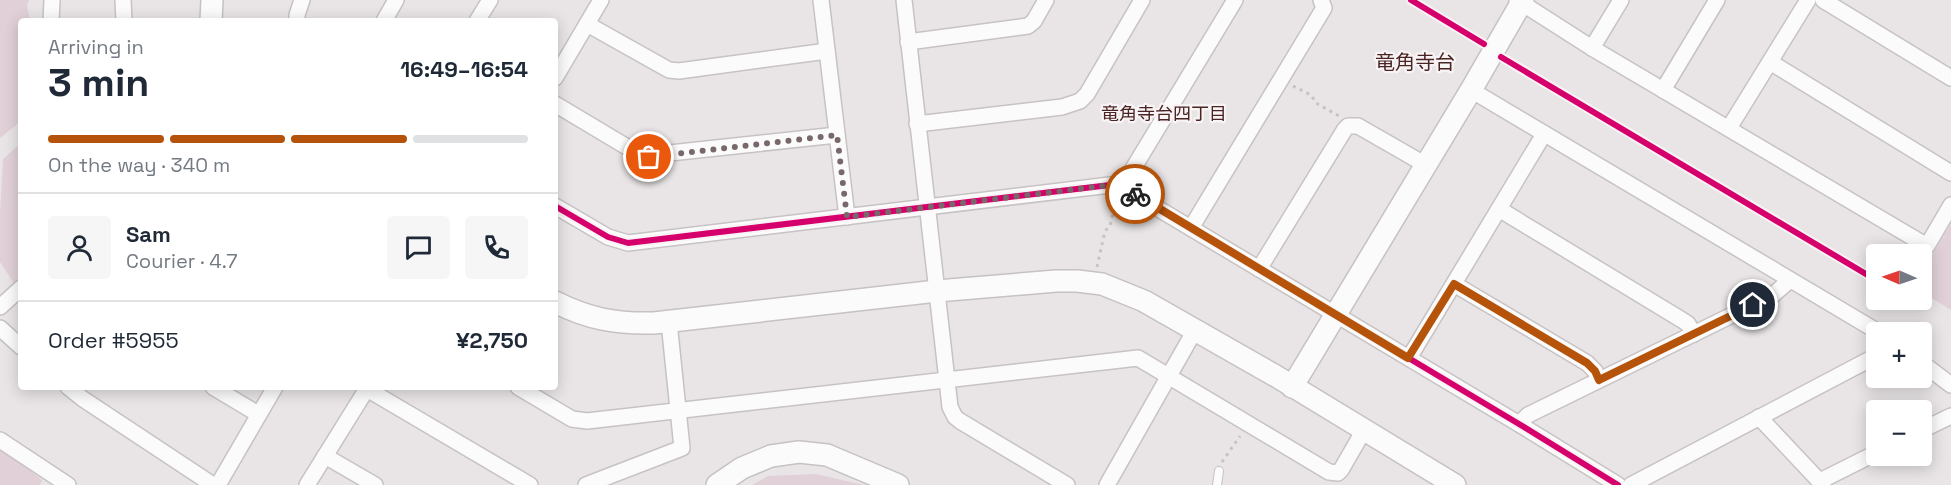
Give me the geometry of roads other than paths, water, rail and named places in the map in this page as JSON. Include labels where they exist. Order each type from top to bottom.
[{"type":"street","points":[[51,18],[52,0]]},
{"type":"street","points":[[123,0],[124,18]]},
{"type":"street","points":[[211,18],[212,0]]},
{"type":"street","points":[[297,18],[302,0]]},
{"type":"street","points":[[386,18],[396,0]]},
{"type":"street","points":[[479,18],[490,0]]},
{"type":"street","points":[[558,73],[601,0]]},
{"type":"street","points":[[822,0],[847,217]]},
{"type":"street","points":[[904,0],[950,407],[955,417],[1067,485]]},
{"type":"street","points":[[908,42],[1028,26],[1035,21],[1046,0]]},
{"type":"street","points":[[918,124],[1062,107],[1080,101],[1087,94],[1142,0]]},
{"type":"street","points":[[1122,187],[1235,0]]},
{"type":"street","points":[[1191,228],[1324,8],[1321,0]]},
{"type":"street","points":[[1592,48],[1621,0]]},
{"type":"street","points":[[1663,90],[1717,0]]},
{"type":"street","points":[[1729,128],[1808,0]]},
{"type":"street","points":[[1823,0],[1951,78]]},
{"type":"street","points":[[1292,387],[1471,90],[1520,1],[1592,48],[1928,246],[1951,205]]},
{"type":"street","points":[[587,24],[669,70],[679,71],[827,51]]},
{"type":"street","points":[[1770,62],[1951,173]]},
{"type":"street","points":[[1471,90],[1866,325]]},
{"type":"street","points":[[558,107],[642,156],[837,135]]},
{"type":"street","points":[[1260,269],[1348,126],[1358,126],[1426,165]]},
{"type":"street","points":[[1408,358],[1544,134]]},
{"type":"street","points":[[558,208],[608,237],[628,243],[1110,185],[1122,187],[1519,423],[1618,485]]},
{"type":"street","points":[[1499,209],[1682,320],[1688,324],[1694,334]]},
{"type":"street","points":[[1519,423],[1528,415],[1773,295],[1790,280]]},
{"type":"street","points":[[558,303],[607,321],[669,322],[937,291],[1056,281],[1102,284],[1128,293],[1195,330],[1455,485]]},
{"type":"street","points":[[1454,284],[1587,363],[1595,371],[1599,380]]},
{"type":"street","points":[[0,307],[18,291]]},
{"type":"street","points":[[586,485],[682,448],[669,322]]},
{"type":"street","points":[[0,328],[18,344]]},
{"type":"street","points":[[1107,485],[1195,330]]},
{"type":"street","points":[[523,390],[578,421],[1133,358],[1143,360],[1329,472],[1338,473],[1341,470],[1364,430]]},
{"type":"street","points":[[1631,485],[1866,361]]},
{"type":"street","points":[[1932,371],[1951,386]]},
{"type":"street","points":[[72,390],[213,485]]},
{"type":"street","points":[[218,390],[258,414]]},
{"type":"street","points":[[218,485],[273,390]]},
{"type":"street","points":[[307,485],[366,390]]},
{"type":"street","points":[[370,390],[530,485]]},
{"type":"street","points":[[1932,425],[1951,416]]},
{"type":"street","points":[[1759,417],[1821,483],[1866,458]]},
{"type":"street","points":[[0,440],[68,485]]},
{"type":"street","points":[[717,485],[742,468],[771,456],[799,452],[827,455],[898,485]]},
{"type":"street","points":[[325,456],[375,485]]},
{"type":"lane","points":[[1217,485],[1220,468]]},
{"type":"district","name":"竜角寺台","points":[[1415,62]]},
{"type":"district","name":"竜角寺台四丁目","points":[[1164,113]]}]
